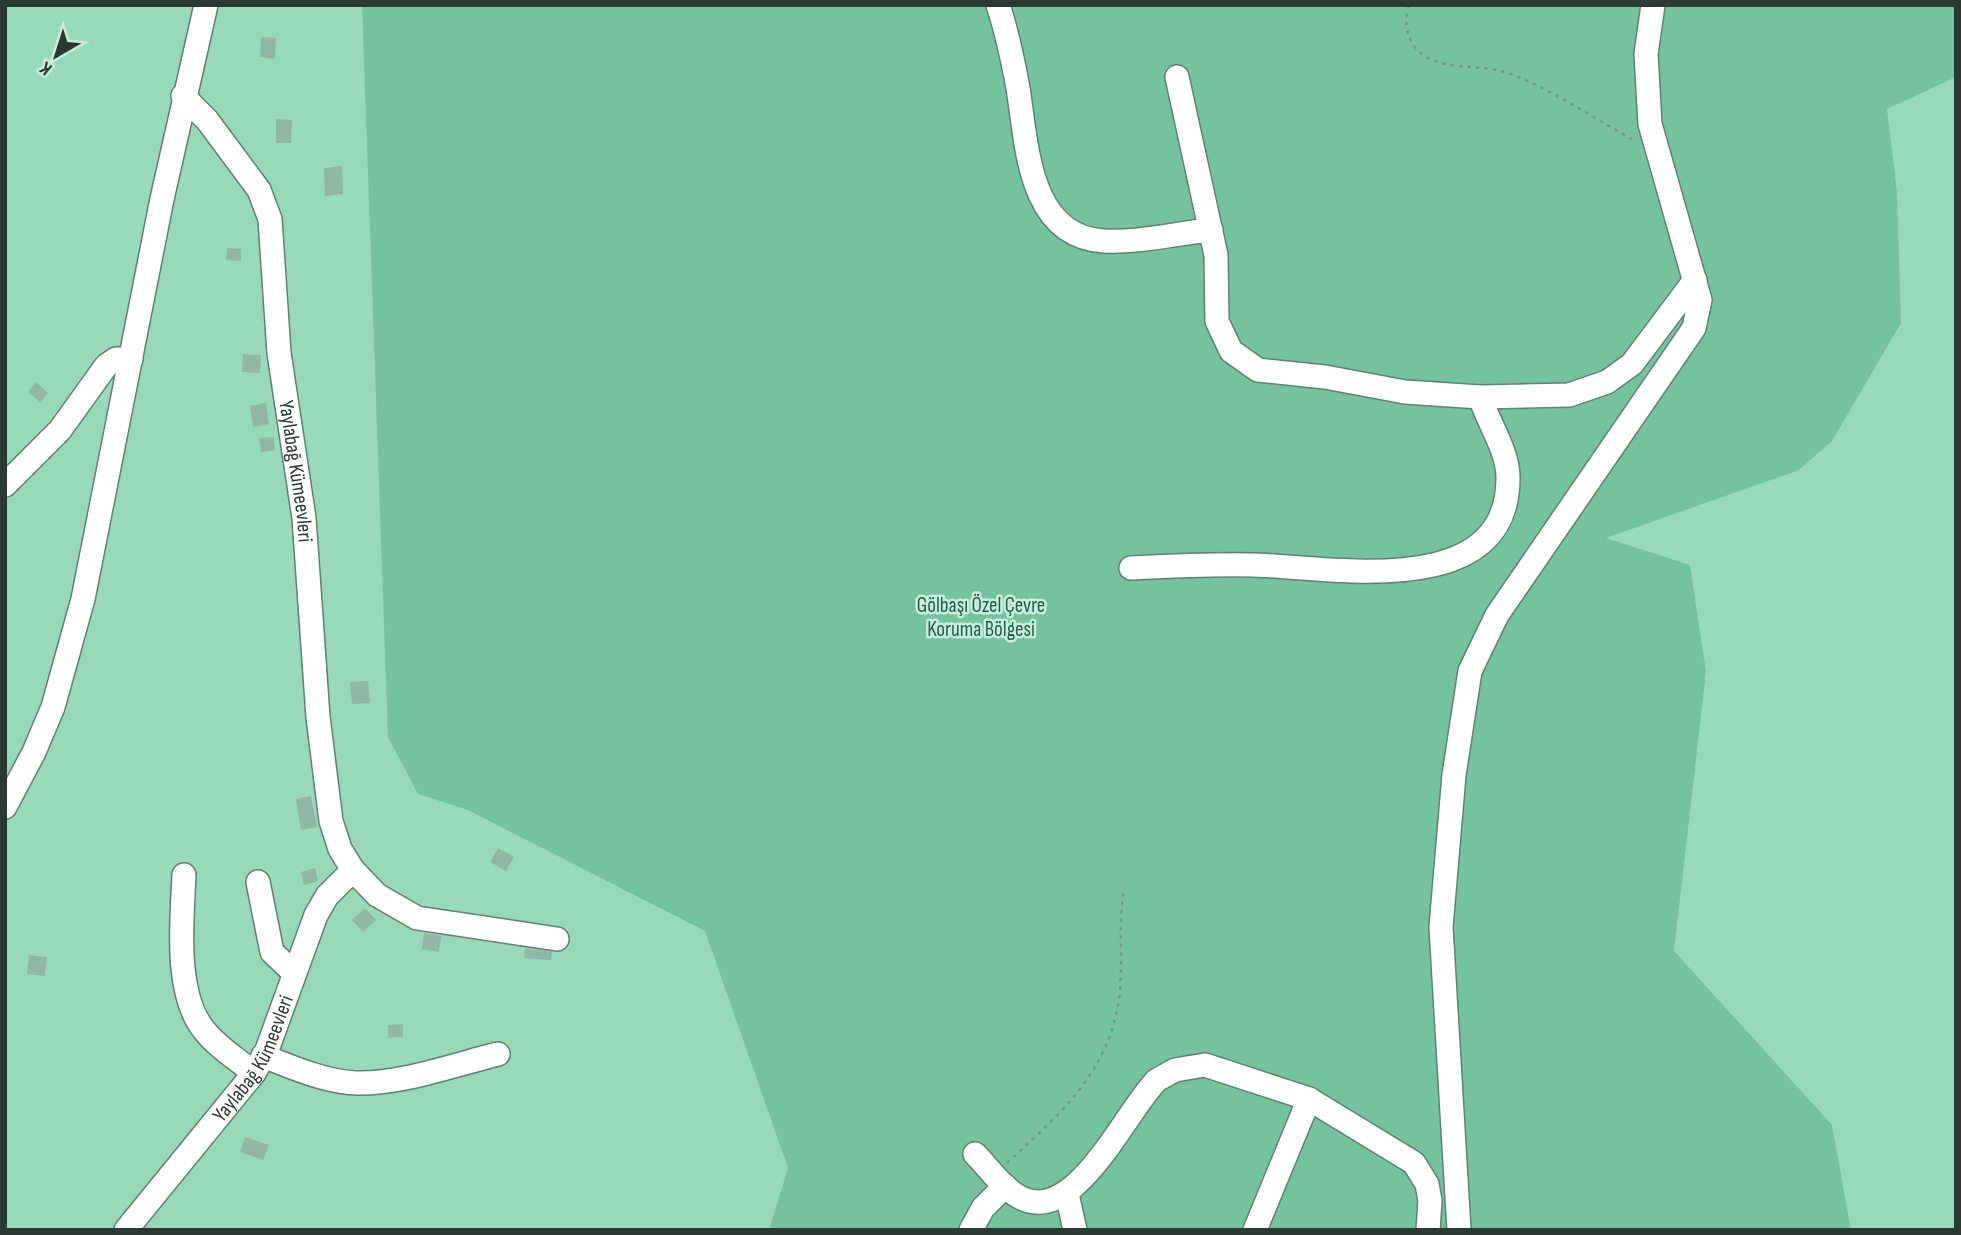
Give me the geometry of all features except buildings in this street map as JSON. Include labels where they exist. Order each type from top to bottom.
[{"type":"street","points":[[5,807],[34,752],[53,707],[83,598],[183,96],[206,5]]},
{"type":"street","points":[[998,5],[1018,86],[1026,151],[1038,194],[1056,219],[1074,233],[1104,241],[1211,230]]},
{"type":"street","points":[[1459,1230],[1455,1200],[1441,927],[1454,775],[1470,671],[1497,615],[1694,328],[1700,300],[1650,124],[1646,54],[1653,5]]},
{"type":"street","points":[[1177,77],[1216,255],[1217,321],[1226,343],[1247,364],[1271,373],[1325,377],[1405,392],[1480,397],[1569,395],[1607,382],[1642,352],[1695,280]]},
{"type":"street","name":"Yaylabağ Kümeevleri","points":[[183,96],[207,120],[266,202],[279,354],[304,518],[314,682],[330,814],[340,849],[353,870],[390,905],[417,918],[557,939]]},
{"type":"street","points":[[5,485],[60,430],[106,366],[116,359],[131,359]]},
{"type":"street","points":[[1131,568],[1252,565],[1389,572],[1433,565],[1475,549],[1497,521],[1506,498],[1508,474],[1507,463],[1480,397]]},
{"type":"street","name":"Yaylabağ Kümeevleri","points":[[126,1230],[259,1064],[306,938],[327,896],[353,870]]},
{"type":"street","points":[[184,875],[182,922],[185,984],[191,1008],[211,1038],[259,1064],[354,1083],[385,1081],[498,1054]]},
{"type":"street","points":[[258,882],[272,952],[294,973]]},
{"type":"street","points":[[975,1154],[1018,1197],[1038,1201],[1067,1194],[1082,1180],[1150,1088],[1175,1070],[1194,1065],[1215,1067],[1309,1099],[1414,1163],[1425,1179],[1430,1201],[1428,1230]]},
{"type":"street","points":[[1255,1230],[1309,1099]]},
{"type":"street","points":[[971,1230],[1000,1181]]},
{"type":"street","points":[[1067,1194],[1075,1230]]},
{"type":"street","points":[[1430,1201],[1455,1200]]},
{"type":"path","points":[[1409,5],[1406,13],[1409,37],[1425,56],[1461,67],[1486,68],[1508,74],[1643,145],[1655,145]]},
{"type":"path","points":[[1000,1181],[1069,1105],[1087,1082],[1105,1047],[1119,992],[1118,936],[1124,889]]},
{"type":"green space","name":"Gölbaşı Özel Çevre Koruma Bölgesi","points":[[5,5],[1956,5],[1956,1230],[5,1230]]},
{"type":"green space","name":"Gölbaşı Özel Çevre Koruma Bölgesi","points":[[362,5],[1956,5],[1956,77],[1887,109],[1897,193],[1901,323],[1832,441],[1799,470],[1606,538],[1690,565],[1706,672],[1674,951],[1832,1125],[1851,1230],[769,1230],[788,1168],[705,931],[468,810],[418,794],[388,737]]}]
